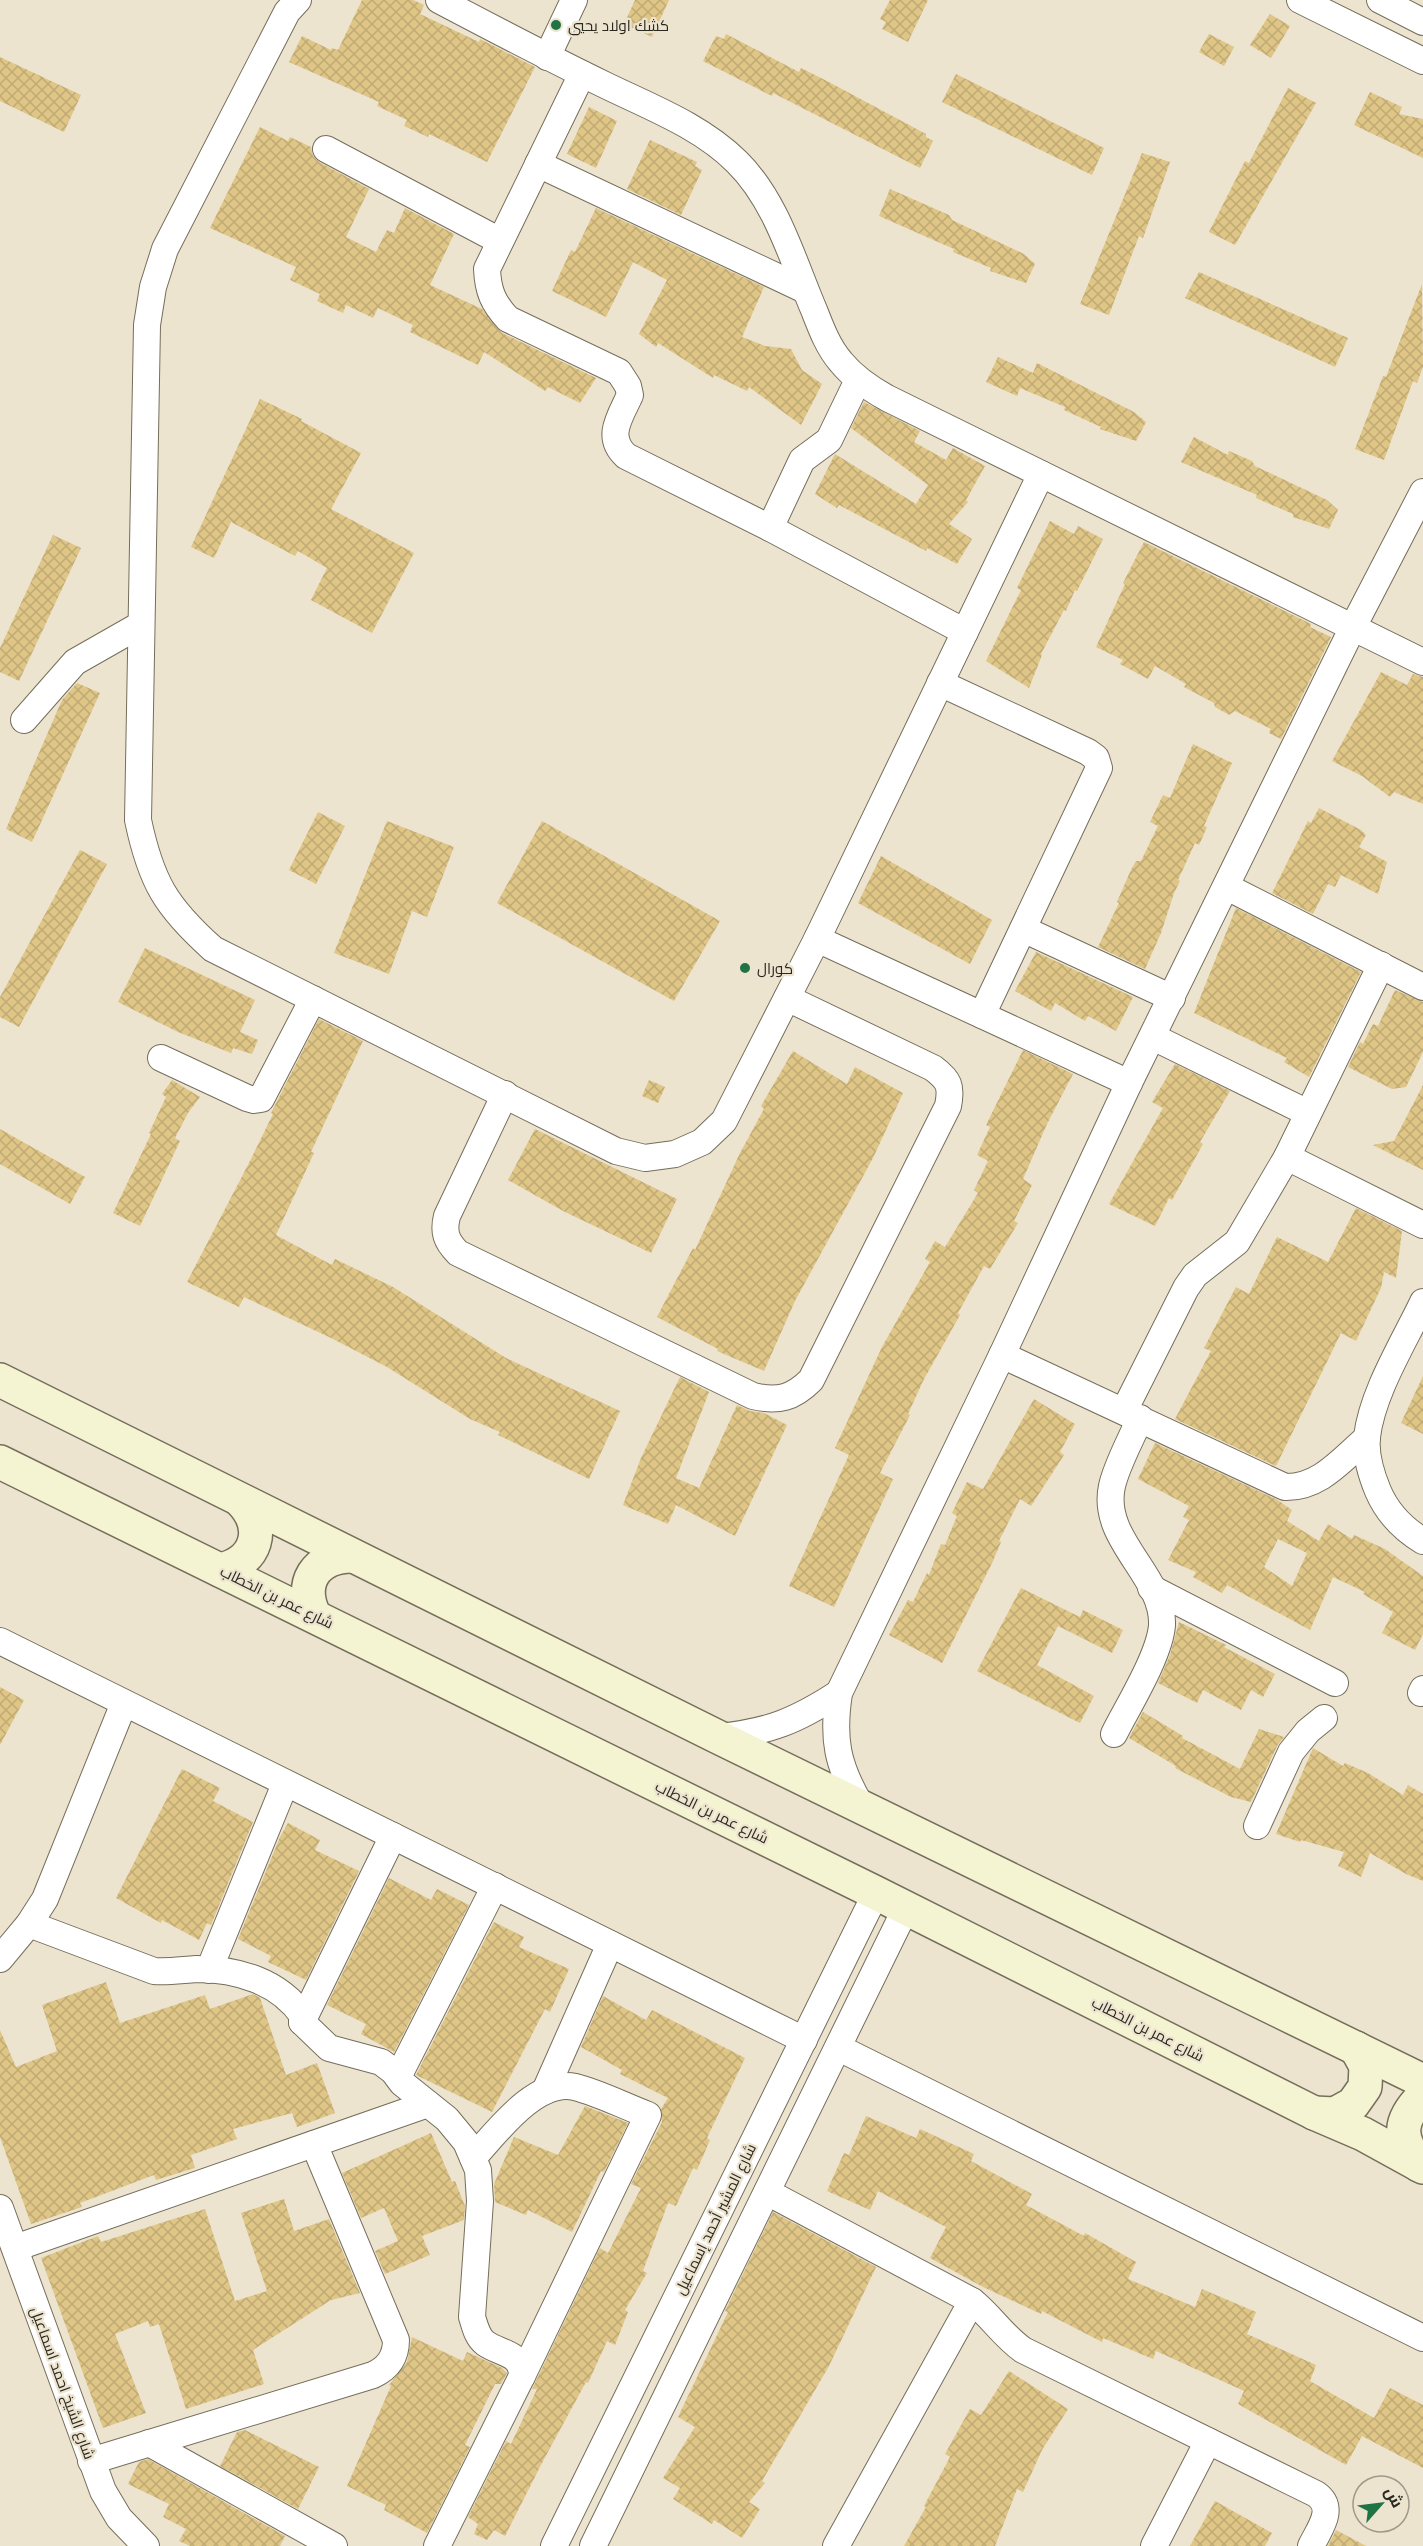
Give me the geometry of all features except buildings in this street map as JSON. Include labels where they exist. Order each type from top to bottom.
[{"type":"street","points":[[298,0],[286,12],[165,249],[153,287],[147,325],[138,820],[146,858],[158,884],[184,924],[213,949],[505,1094],[616,1152],[645,1158],[675,1154],[702,1142],[724,1121],[817,939],[1041,474]]},
{"type":"street","points":[[439,0],[547,57],[685,124],[714,141],[738,163],[759,189],[775,218],[825,337],[839,360],[858,380],[887,398],[1423,662]]},
{"type":"street","points":[[547,57],[574,0]]},
{"type":"street","points":[[1300,0],[1423,61]]},
{"type":"street","points":[[1380,0],[1412,11]]},
{"type":"street","points":[[582,74],[487,269],[488,288],[495,305],[508,319],[619,372],[625,379],[630,395],[614,432],[619,449],[626,456],[770,528],[965,632]]},
{"type":"street","points":[[326,149],[500,241]]},
{"type":"street","points":[[538,164],[805,290]]},
{"type":"street","points":[[770,528],[802,460],[829,440],[858,380]]},
{"type":"street","points":[[861,1806],[845,1780],[837,1752],[835,1722],[839,1693],[1002,1355],[1129,1083],[1353,627],[1423,492]]},
{"type":"street","points":[[24,720],[75,662],[140,625]]},
{"type":"street","points":[[940,683],[1088,752],[1096,758],[1099,768],[982,1015]]},
{"type":"street","points":[[1227,887],[1423,987]]},
{"type":"street","points":[[1023,929],[1172,998]]},
{"type":"street","points":[[817,939],[1129,1083]]},
{"type":"street","points":[[1114,1734],[1160,1641],[1161,1614],[1151,1588],[1113,1522],[1110,1505],[1112,1486],[1132,1415],[1186,1288],[1195,1275],[1237,1242],[1287,1157],[1381,965]]},
{"type":"street","points":[[505,1094],[447,1216],[444,1229],[448,1243],[458,1252],[753,1396],[770,1400],[786,1398],[800,1391],[811,1380],[948,1106],[951,1091],[945,1077],[933,1068],[787,998]]},
{"type":"street","points":[[161,1058],[247,1098],[261,1099],[313,999]]},
{"type":"street","points":[[1152,1036],[1308,1113]]},
{"type":"street","points":[[1287,1157],[1423,1225]]},
{"type":"street","points":[[1423,1302],[1377,1398],[1367,1438],[1370,1473],[1384,1505],[1407,1531],[1423,1540]]},
{"type":"street","points":[[1002,1355],[1286,1487],[1308,1485],[1318,1480],[1367,1438]]},
{"type":"street","points":[[0,1380],[718,1737],[1423,2081]]},
{"type":"street","name":"شارع عمر بن الخطاب","points":[[0,1462],[876,1893],[1314,2112],[1363,2134],[1421,2166]]},
{"type":"street","points":[[220,1570],[242,1562],[254,1543],[254,1520],[241,1501]]},
{"type":"street","points":[[314,1616],[307,1592],[310,1579],[317,1568],[327,1560],[338,1556],[351,1556]]},
{"type":"street","points":[[1151,1588],[1335,1683]]},
{"type":"street","points":[[0,1641],[804,2040]]},
{"type":"street","points":[[718,1737],[751,1734],[782,1725],[811,1711],[839,1693]]},
{"type":"street","points":[[0,1959],[29,1924],[45,1899],[124,1703]]},
{"type":"street","points":[[1257,1826],[1291,1752],[1308,1731],[1324,1718]]},
{"type":"street","points":[[209,1970],[285,1784]]},
{"type":"street","points":[[302,2022],[393,1836]]},
{"type":"street","points":[[398,2077],[495,1886]]},
{"type":"street","name":"شارع المشير أحمد إسماعيل","points":[[554,2546],[876,1893]]},
{"type":"street","points":[[593,2546],[906,1908]]},
{"type":"street","points":[[29,1924],[153,1971],[209,1970],[250,1977],[276,1988],[293,2001],[303,2016],[302,2022]]},
{"type":"street","points":[[545,2091],[610,1944]]},
{"type":"street","points":[[302,2022],[329,2048],[381,2062],[453,2126],[466,2142],[478,2170],[480,2201],[472,2317],[476,2331],[484,2343],[517,2359],[522,2376]]},
{"type":"street","points":[[839,2048],[1423,2338]]},
{"type":"street","points":[[1314,2112],[1335,2114],[1353,2104],[1365,2087],[1366,2066],[1356,2048]]},
{"type":"street","points":[[437,2546],[648,2115],[574,2087],[559,2086],[545,2091],[526,2103],[473,2158]]},
{"type":"street","points":[[1421,2166],[1407,2149],[1403,2129],[1409,2110],[1423,2096]]},
{"type":"street","points":[[15,2248],[428,2104]]},
{"type":"street","points":[[91,2461],[373,2374],[388,2365],[393,2358],[396,2340],[314,2144]]},
{"type":"street","points":[[767,2192],[972,2301],[988,2315],[1003,2334],[1023,2350],[1323,2498],[1327,2514],[1311,2546]]},
{"type":"street","name":"شارع الشيخ احمد اسماعيل","points":[[0,2208],[103,2491],[119,2518],[146,2546]]},
{"type":"street","points":[[836,2546],[972,2301]]},
{"type":"street","points":[[1154,2546],[1208,2441]]},
{"type":"street","points":[[149,2443],[334,2546]]},
{"type":"place","name":"كشك اولاد يحيي","points":[[556,25]]},
{"type":"place","name":"كورال","points":[[745,968]]}]
